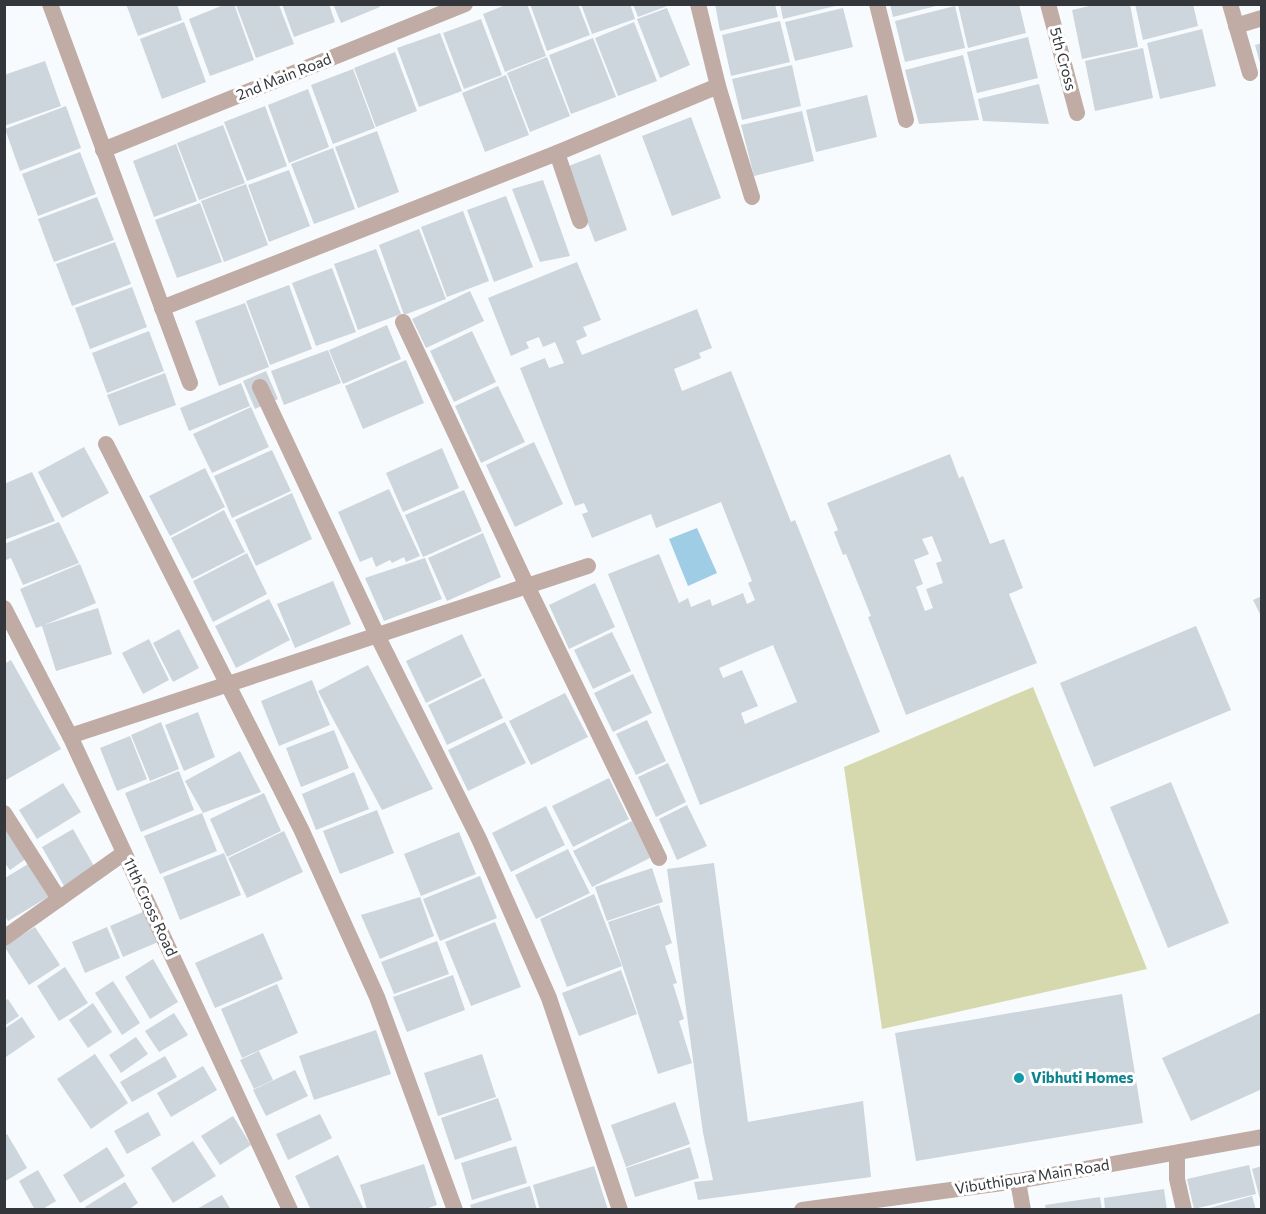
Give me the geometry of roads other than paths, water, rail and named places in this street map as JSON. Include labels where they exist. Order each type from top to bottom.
[{"type":"street","points":[[50,4],[190,383]]},
{"type":"street","name":"2nd Main Road","points":[[103,150],[465,4]]},
{"type":"street","points":[[698,4],[718,86],[752,197]]},
{"type":"street","points":[[877,4],[906,120]]},
{"type":"street","name":"5th Cross","points":[[1048,4],[1077,113]]},
{"type":"street","points":[[1230,4],[1250,73]]},
{"type":"street","points":[[1236,26],[1262,18]]},
{"type":"street","points":[[162,308],[557,153],[718,86]]},
{"type":"street","points":[[557,153],[580,221]]},
{"type":"street","points":[[404,322],[527,586],[659,858]]},
{"type":"street","points":[[260,387],[377,636],[479,839],[549,998],[620,1209]]},
{"type":"street","points":[[106,444],[301,829],[377,997],[455,1209]]},
{"type":"street","points":[[70,736],[588,566]]},
{"type":"street","name":"11th Cross Road","points":[[4,608],[70,736],[290,1209]]},
{"type":"street","points":[[4,813],[59,899]]},
{"type":"street","points":[[4,938],[124,853]]},
{"type":"street","name":"Vibuthipura Main Road","points":[[802,1209],[870,1205],[1262,1137]]},
{"type":"street","points":[[1177,1153],[1177,1179],[1184,1209]]},
{"type":"street","points":[[1018,1181],[1023,1209]]},
{"type":"water","points":[[697,528],[717,573],[688,586],[669,539]]},
{"type":"place","name":"Vibhuti Homes","points":[[1019,1078]]}]
